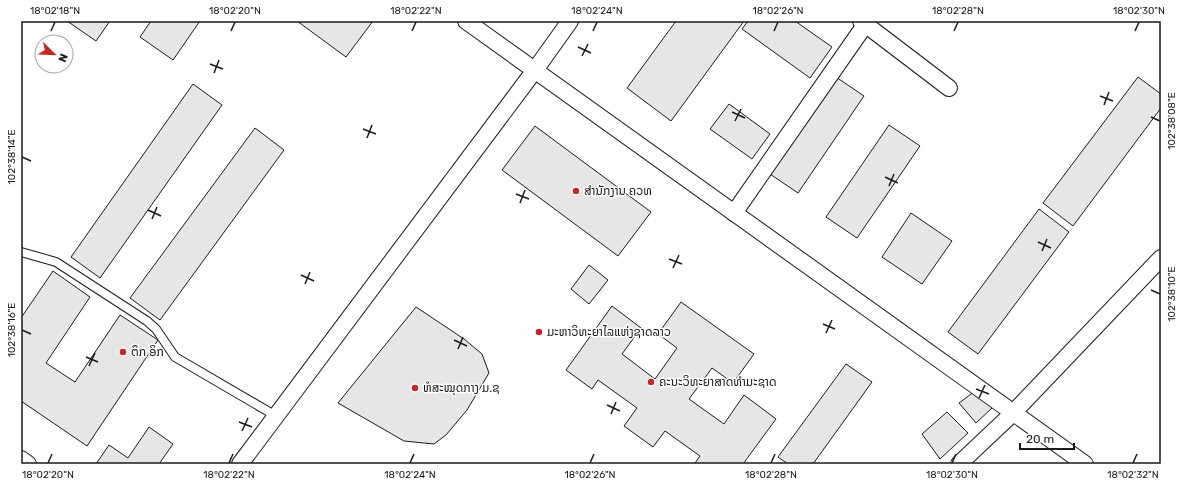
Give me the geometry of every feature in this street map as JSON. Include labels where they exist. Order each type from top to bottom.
[{"type":"street","points":[[466,21],[1085,464]]},
{"type":"street","points":[[240,464],[535,70],[570,21]]},
{"type":"street","points":[[734,213],[863,23],[949,88]]},
{"type":"street","points":[[959,464],[1013,412],[1161,258]]},
{"type":"street","points":[[21,459],[28,464]]},
{"type":"lane","points":[[21,252],[56,262],[147,321],[156,329],[174,357],[276,416]]},
{"type":"building","points":[[67,21],[110,21],[96,41]]},
{"type":"building","points":[[151,21],[200,21],[173,60],[140,37]]},
{"type":"building","points":[[297,21],[373,21],[346,57]]},
{"type":"building","points":[[676,21],[744,21],[671,121],[627,88]]},
{"type":"building","points":[[748,21],[795,21],[832,47],[810,78],[742,29]]},
{"type":"building","points":[[836,77],[864,96],[798,193],[770,174]]},
{"type":"building","points":[[1138,77],[1161,94],[1161,108],[1073,226],[1043,203]]},
{"type":"building","points":[[193,84],[222,105],[100,278],[71,257]]},
{"type":"building","points":[[729,104],[770,134],[752,159],[710,129]]},
{"type":"building","points":[[889,125],[920,146],[857,238],[826,217]]},
{"type":"building","name":"ສຳນັກງານ ຄວທ","points":[[535,126],[651,212],[618,256],[502,170]]},
{"type":"building","points":[[255,128],[284,150],[160,320],[130,298]]},
{"type":"building","points":[[1039,209],[1069,232],[978,354],[948,332]]},
{"type":"building","points":[[911,213],[952,241],[922,284],[882,257]]},
{"type":"building","points":[[589,265],[608,280],[589,304],[571,289]]},
{"type":"building","name":"ຕຶກ ອິກ","points":[[53,271],[90,297],[46,363],[75,382],[120,315],[158,340],[87,446],[21,401],[21,318]]},
{"type":"building","name":"ຄະນະວິທະຍາສາດທຳມະຊາດ","points":[[681,302],[754,354],[733,383],[712,368],[689,399],[724,424],[744,395],[776,419],[743,464],[697,464],[695,463],[700,456],[665,431],[653,447],[624,426],[637,408],[598,380],[592,389],[566,370],[612,306],[641,328],[622,354],[655,379],[677,348],[658,334]]},
{"type":"building","name":"ຫໍສະໝຸດກາງ ມ.ຊ","points":[[416,307],[464,339],[482,354],[489,373],[467,410],[446,435],[434,444],[404,441],[338,403]]},
{"type":"building","points":[[846,364],[872,382],[813,464],[788,464],[778,457]]},
{"type":"building","points":[[975,391],[984,398],[992,408],[976,423],[959,403]]},
{"type":"building","points":[[947,412],[968,433],[940,459],[922,434]]},
{"type":"building","points":[[149,427],[173,444],[159,464],[96,464],[109,445],[128,458]]},
{"type":"place","name":"ສຳນັກງານ ຄວທ","points":[[576,191]]},
{"type":"place","name":"ມະຫາວິທະຍາໄລແຫ່ງຊາດລາວ","points":[[539,332]]},
{"type":"place","name":"ຕຶກ ອິກ","points":[[123,352]]},
{"type":"place","name":"ຄະນະວິທະຍາສາດທຳມະຊາດ","points":[[651,382]]},
{"type":"place","name":"ຫໍສະໝຸດກາງ ມ.ຊ","points":[[415,388]]}]
